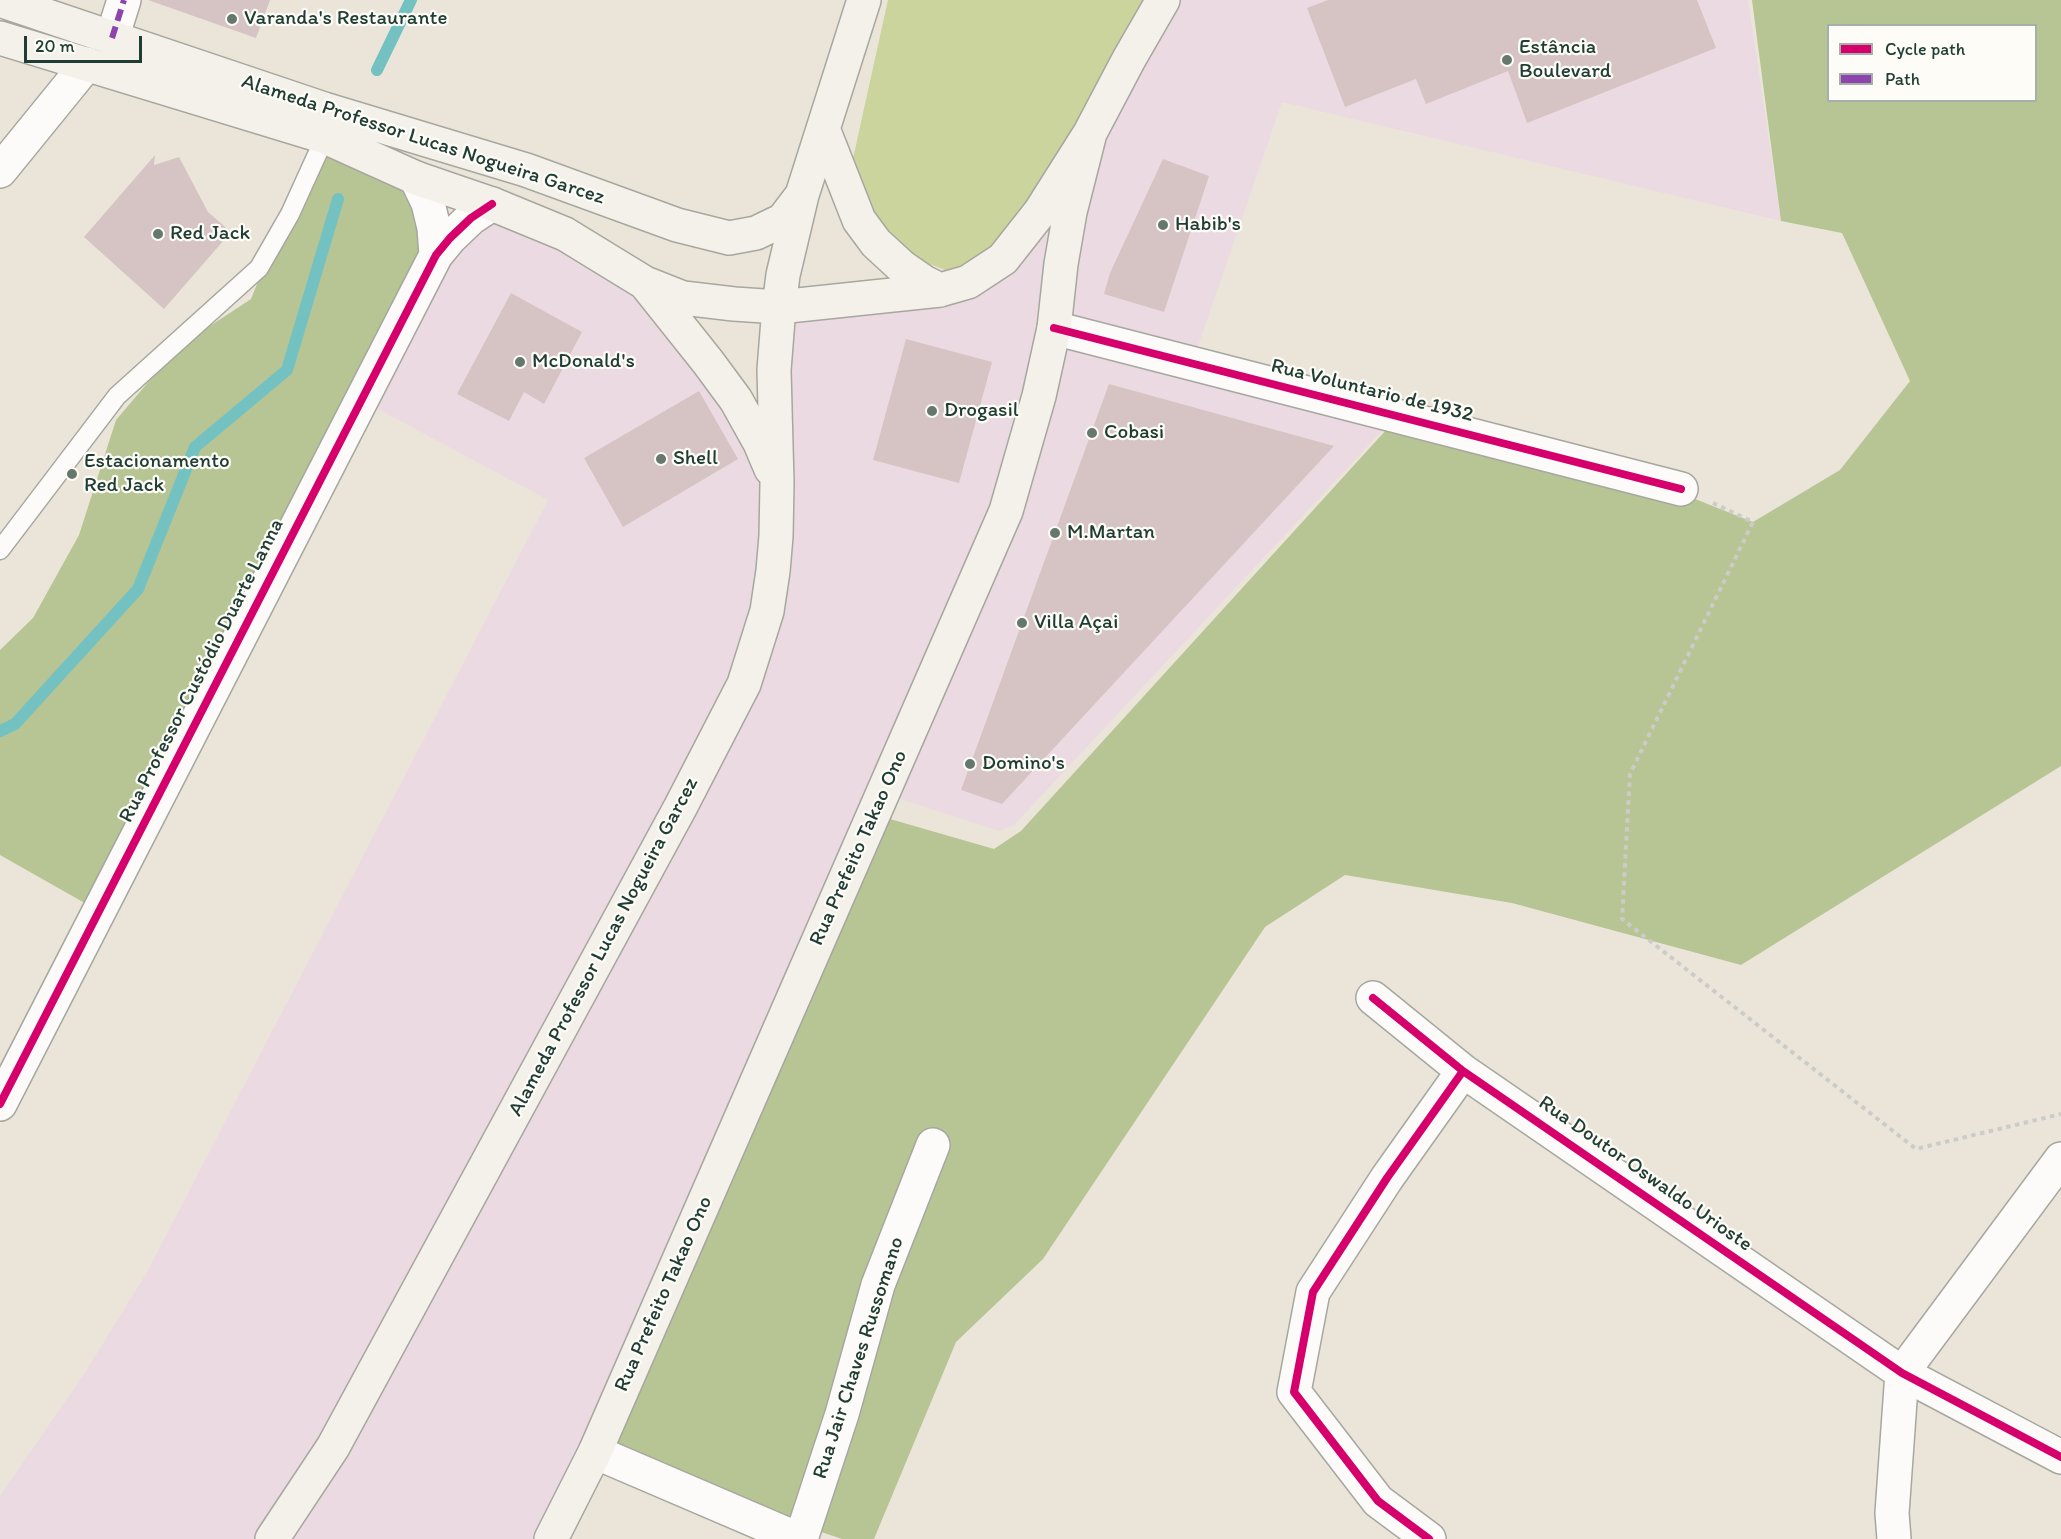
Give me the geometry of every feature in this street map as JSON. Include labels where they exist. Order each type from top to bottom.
[{"type":"main road","name":"Alameda Professor Lucas Nogueira Garcez","points":[[0,0],[324,110],[526,170],[704,233],[729,238],[756,233],[783,219],[806,184]]},
{"type":"main road","points":[[806,184],[864,0]]},
{"type":"main road","points":[[1090,133],[1163,0]]},
{"type":"main road","name":"Alameda Professor Lucas Nogueira Garcez","points":[[0,38],[325,136],[416,178],[492,204],[565,234],[645,283],[683,298],[734,304],[779,307],[940,290],[968,282],[1003,259],[1040,212],[1090,133]]},
{"type":"main road","points":[[824,131],[859,220],[876,243],[900,266],[940,290]]},
{"type":"main road","name":"Rua Prefeito Takao Ono","points":[[551,1539],[595,1452],[1006,511],[1039,396],[1054,328],[1061,264],[1070,212],[1090,133]]},
{"type":"main road","name":"Alameda Professor Lucas Nogueira Garcez","points":[[272,1539],[333,1447],[681,806],[744,684],[767,610],[776,536],[774,370],[779,307],[783,275],[806,184]]},
{"type":"main road","points":[[645,283],[736,400],[760,443],[777,483]]},
{"type":"street","points":[[112,38],[124,0]]},
{"type":"street","points":[[0,171],[87,64]]},
{"type":"street","points":[[416,178],[428,203],[434,228],[436,255]]},
{"type":"street","name":"Rua Professor Custódio Duarte Lanna","points":[[0,1104],[436,255],[457,231],[492,204]]},
{"type":"street","name":"Rua Voluntario de 1932","points":[[1054,328],[1681,489]]},
{"type":"street","name":"Rua Doutor Oswaldo Urioste","points":[[1373,998],[1463,1071],[1902,1373],[2061,1457]]},
{"type":"street","points":[[1429,1539],[1378,1501],[1294,1392],[1313,1292],[1387,1178],[1463,1071]]},
{"type":"street","name":"Rua Jair Chaves Russomano","points":[[800,1539],[842,1414],[878,1285],[933,1145]]},
{"type":"street","points":[[1894,1539],[1892,1513],[1902,1373],[2061,1159]]},
{"type":"street","points":[[595,1452],[800,1539]]},
{"type":"lane","points":[[0,550],[117,396],[259,268],[290,214],[325,136]]},
{"type":"path","points":[[1681,489],[1753,522],[1630,774],[1622,920],[1916,1149],[2061,1114]]},
{"type":"shaded area","points":[[1169,0],[1748,0],[1781,221],[1282,102],[1193,361],[1060,328],[1095,136]]},
{"type":"shaded area","points":[[1086,144],[1021,454],[542,1539],[282,1539],[750,687],[781,313],[941,295]]},
{"type":"shaded area","points":[[494,207],[643,285],[756,448],[773,540],[731,681],[675,795],[319,1436],[257,1539],[0,1539],[0,1496],[84,1374],[147,1272],[548,500],[363,401],[438,257]]},
{"type":"shaded area","points":[[1058,330],[1395,417],[1014,825],[999,831],[885,794]]},
{"type":"green space","points":[[888,0],[1150,0],[1065,152],[998,250],[962,267],[945,270],[924,262],[900,248],[877,222],[852,163]]},
{"type":"green space","points":[[1752,0],[2061,0],[2061,766],[1741,965],[1512,903],[1345,875],[1265,927],[1043,1259],[956,1342],[874,1539],[842,1539],[795,1523],[604,1446],[890,819],[994,849],[1021,831],[1397,418],[1680,493],[1753,522],[1840,470],[1910,381],[1842,233],[1781,221]]},
{"type":"green space","points":[[316,138],[410,184],[430,255],[97,910],[0,855],[0,650],[33,618],[79,535],[116,420],[178,347],[251,299]]},
{"type":"building","name":"Varanda's Restaurante","points":[[148,0],[270,0],[256,38]]},
{"type":"building","name":"Estância Boulevard","points":[[1328,0],[1697,0],[1716,48],[1527,123],[1508,71],[1426,104],[1416,79],[1345,107],[1307,8]]},
{"type":"building","name":"Red Jack","points":[[155,155],[154,165],[179,157],[208,212],[231,232],[164,309],[84,237]]},
{"type":"building","name":"Habib's","points":[[1163,159],[1209,176],[1164,312],[1104,294],[1110,273]]},
{"type":"building","name":"McDonald's","points":[[511,293],[582,332],[544,404],[524,392],[509,421],[457,394]]},
{"type":"building","name":"Drogasil","points":[[906,339],[992,362],[959,483],[873,460]]},
{"type":"building","points":[[1109,384],[1334,446],[1002,804],[961,790]]},
{"type":"building","name":"Shell","points":[[699,391],[738,459],[623,527],[584,458]]},
{"type":"waterway","points":[[377,70],[411,0]]},
{"type":"waterway","points":[[0,731],[15,724],[138,589],[195,447],[287,370],[338,199]]},
{"type":"marked path","points":[[112,38],[124,0]]},
{"type":"cycle path","points":[[0,1104],[436,255],[471,218],[492,204]]},
{"type":"cycle path","points":[[1054,328],[1681,489]]},
{"type":"cycle path","points":[[1373,998],[1463,1071],[1902,1373],[2061,1457]]},
{"type":"cycle path","points":[[1429,1539],[1378,1501],[1294,1392],[1313,1292],[1387,1178],[1463,1071]]},
{"type":"place","name":"Varanda's Restaurante","points":[[232,19]]},
{"type":"place","name":"Estância Boulevard","points":[[1507,60]]},
{"type":"place","name":"Habib's","points":[[1163,225]]},
{"type":"place","name":"Red Jack","points":[[158,234]]},
{"type":"place","name":"McDonald's","points":[[520,362]]},
{"type":"place","name":"Drogasil","points":[[932,411]]},
{"type":"place","name":"Cobasi","points":[[1092,433]]},
{"type":"place","name":"Shell","points":[[661,459]]},
{"type":"place","name":"Estacionamento Red Jack","points":[[72,474]]},
{"type":"place","name":"M.Martan","points":[[1055,533]]},
{"type":"place","name":"Villa Açai","points":[[1022,623]]},
{"type":"place","name":"Domino's","points":[[970,764]]}]
